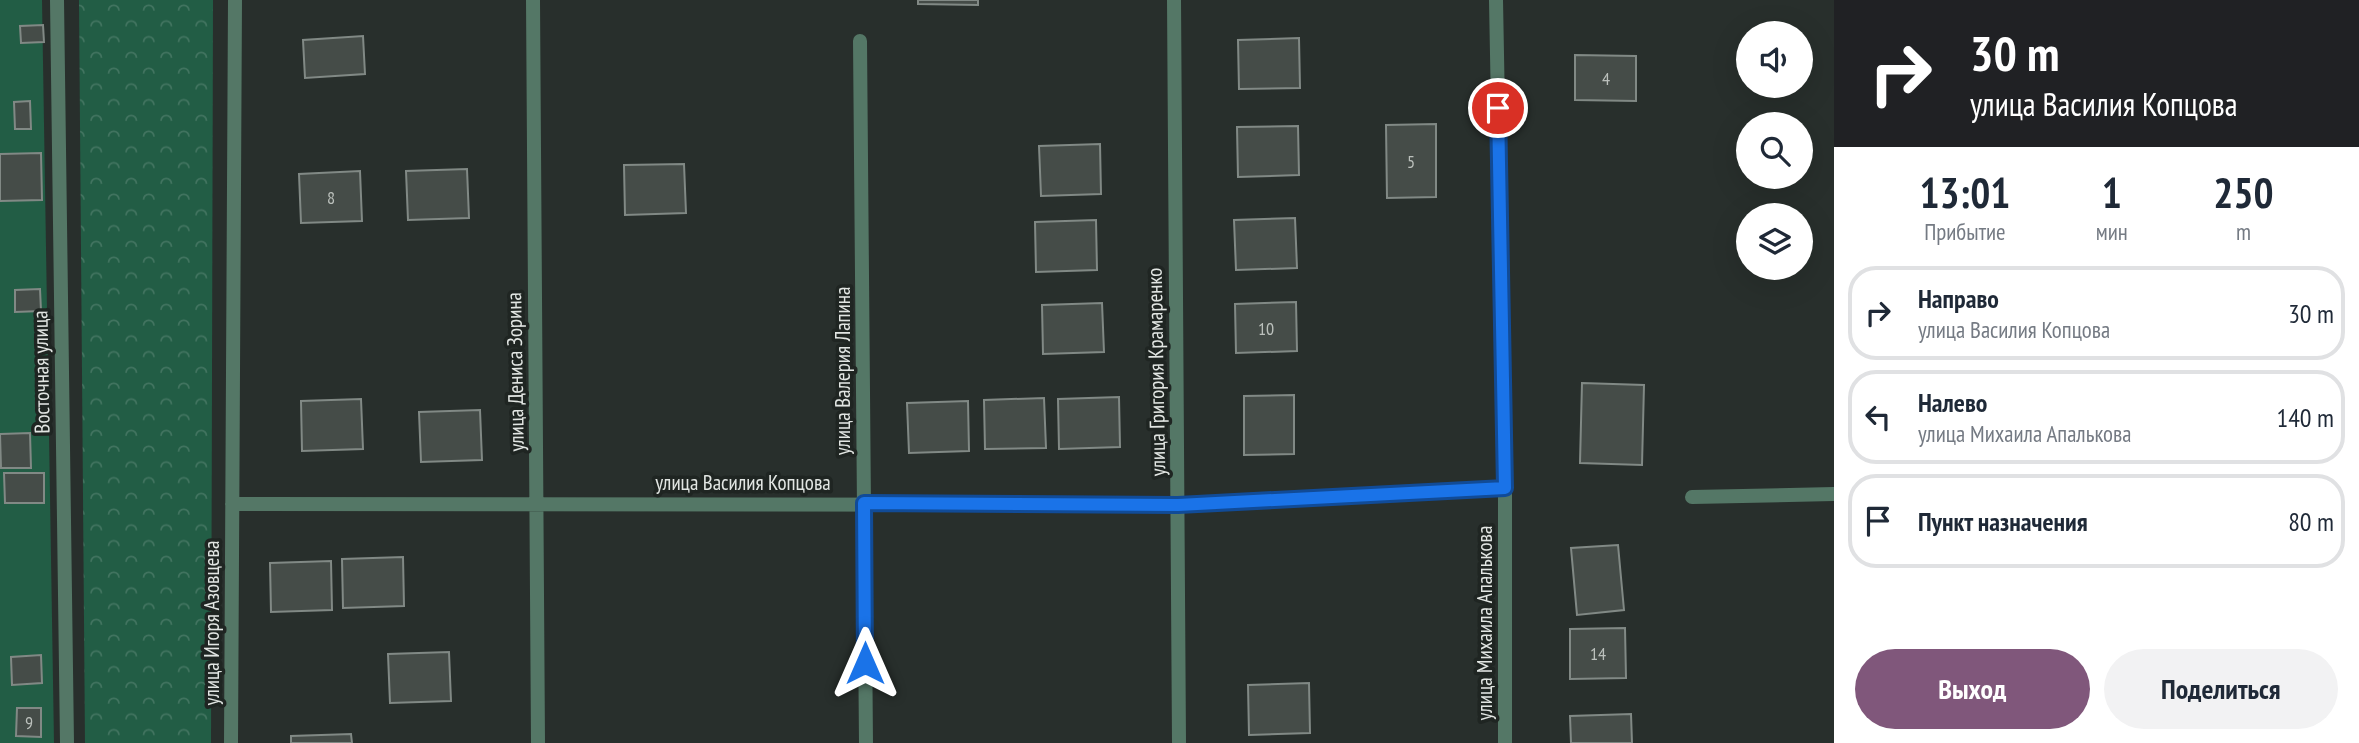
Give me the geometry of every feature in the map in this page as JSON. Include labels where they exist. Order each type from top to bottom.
[{"type":"street","name":"Восточная улица","points":[[57,0],[67,743]]},
{"type":"street","name":"улица Игоря Азовцева","points":[[232,743],[235,0]]},
{"type":"street","name":"улица Дениса Зорина","points":[[533,0],[538,743]]},
{"type":"street","name":"улица Григория Крамаренко","points":[[1174,0],[1179,743]]},
{"type":"street","name":"улица Михаила Апалькова","points":[[1496,0],[1505,488],[1505,743]]},
{"type":"street","name":"улица Валерия Лапина","points":[[860,41],[866,743]]},
{"type":"street","name":"улица Василия Копцова","points":[[232,504],[1178,505],[1505,488]]},
{"type":"street","points":[[1692,497],[1834,494]]},
{"type":"green space","points":[[0,0],[42,0],[54,743],[0,743]]},
{"type":"green space","points":[[79,0],[213,0],[211,743],[85,743]]},
{"type":"building","points":[[918,0],[978,0],[978,5],[918,4]]},
{"type":"building","points":[[43,25],[44,42],[21,43],[20,26]]},
{"type":"building","points":[[363,36],[365,74],[305,78],[303,40]]},
{"type":"building","points":[[1299,38],[1300,88],[1239,89],[1238,40]]},
{"type":"building","points":[[1575,55],[1636,56],[1636,101],[1575,100]]},
{"type":"building","points":[[30,101],[31,129],[15,129],[14,102]]},
{"type":"building","points":[[1436,124],[1436,197],[1387,198],[1386,125]]},
{"type":"building","points":[[1298,126],[1299,175],[1238,177],[1237,127]]},
{"type":"building","points":[[1100,144],[1101,194],[1041,196],[1039,146]]},
{"type":"building","points":[[41,153],[42,200],[0,201],[0,154]]},
{"type":"building","points":[[684,164],[686,213],[625,215],[624,165]]},
{"type":"building","points":[[467,169],[469,218],[408,220],[406,171]]},
{"type":"building","points":[[360,171],[362,221],[301,223],[299,174]]},
{"type":"building","points":[[1295,218],[1297,268],[1236,270],[1234,220]]},
{"type":"building","points":[[1096,220],[1097,270],[1036,272],[1035,222]]},
{"type":"building","points":[[40,289],[41,311],[15,312],[15,290]]},
{"type":"building","points":[[1296,302],[1297,351],[1236,353],[1235,304]]},
{"type":"building","points":[[1102,303],[1104,352],[1043,354],[1042,305]]},
{"type":"building","points":[[1582,383],[1644,385],[1642,465],[1580,463]]},
{"type":"building","points":[[1294,395],[1294,454],[1244,455],[1244,396]]},
{"type":"building","points":[[1119,397],[1120,447],[1059,449],[1058,399]]},
{"type":"building","points":[[1044,398],[1046,448],[985,449],[984,400]]},
{"type":"building","points":[[361,399],[363,449],[302,451],[301,401]]},
{"type":"building","points":[[968,401],[969,451],[909,453],[907,403]]},
{"type":"building","points":[[480,410],[482,460],[421,462],[419,412]]},
{"type":"building","points":[[30,433],[31,468],[1,468],[0,434]]},
{"type":"building","points":[[4,473],[44,473],[44,503],[5,503]]},
{"type":"building","points":[[1618,545],[1624,610],[1577,615],[1571,548]]},
{"type":"building","points":[[403,557],[404,606],[343,608],[342,559]]},
{"type":"building","points":[[331,561],[332,610],[271,612],[270,563]]},
{"type":"building","points":[[1625,628],[1626,678],[1570,679],[1570,629]]},
{"type":"building","points":[[449,652],[451,701],[390,703],[388,654]]},
{"type":"building","points":[[41,655],[42,683],[12,685],[11,657]]},
{"type":"building","points":[[1309,683],[1310,733],[1249,735],[1248,685]]},
{"type":"building","points":[[17,708],[41,708],[41,737],[16,736]]},
{"type":"building","points":[[1631,714],[1632,743],[1571,743],[1570,716]]},
{"type":"building","points":[[351,734],[352,743],[291,743],[291,736]]},
{"type":"route","points":[[865,663],[864,503],[1178,505],[1505,488],[1498,108]]}]
